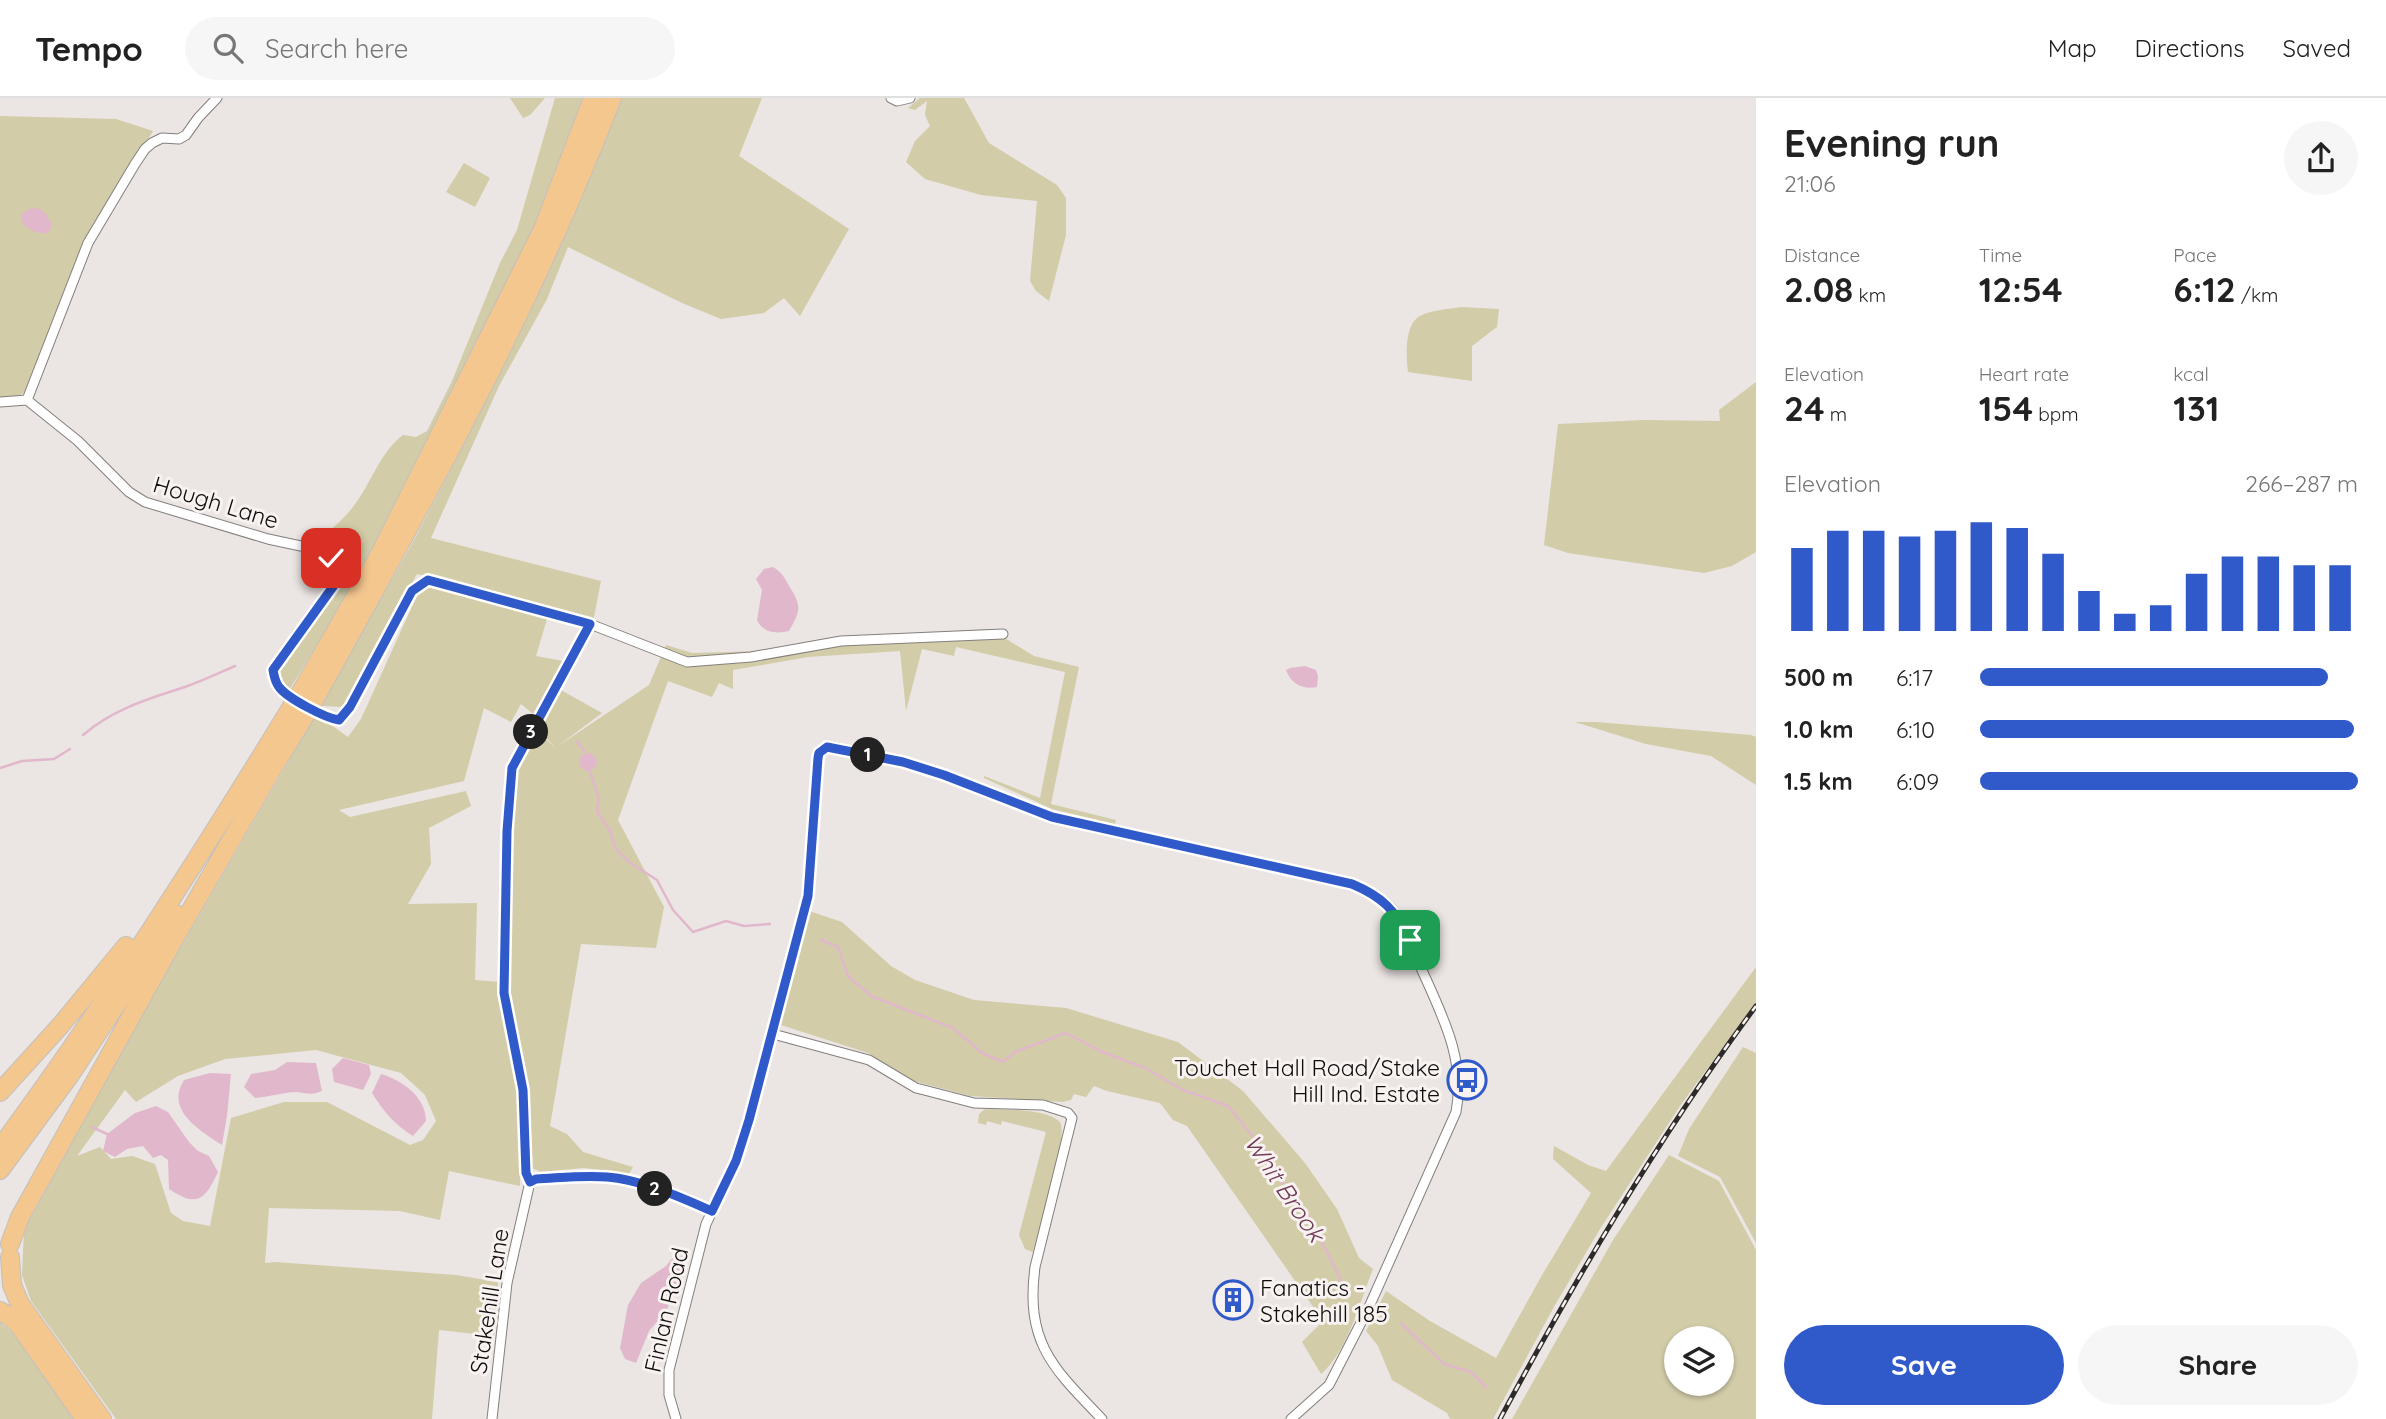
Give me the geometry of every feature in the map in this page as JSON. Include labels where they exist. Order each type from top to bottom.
[{"type":"highway","points":[[309,692],[543,229],[593,98]]},
{"type":"highway","points":[[0,1092],[104,975],[297,712],[470,413],[549,248],[612,98]]},
{"type":"highway","points":[[0,1287],[7,1273],[10,1251],[27,1205],[173,941],[277,761],[297,712]]},
{"type":"highway","points":[[0,1170],[70,1075],[277,761]]},
{"type":"highway","points":[[0,1148],[58,1069],[246,780]]},
{"type":"highway","points":[[0,1220],[10,1251],[11,1281],[20,1304],[102,1419]]},
{"type":"highway","points":[[0,1311],[19,1325],[85,1419]]},
{"type":"street","points":[[0,402],[27,400],[88,243],[145,149],[162,138],[179,139],[186,135],[217,98]]},
{"type":"street","points":[[891,98],[897,101],[909,98]]},
{"type":"street","name":"Hough Lane","points":[[27,400],[78,441],[129,492],[145,502],[268,539],[315,549],[331,558],[339,567],[340,577],[273,670],[281,690],[328,719],[339,720],[350,707],[412,591],[428,580],[590,624]]},
{"type":"street","points":[[590,624],[687,662],[751,657],[841,641],[1003,634]]},
{"type":"street","name":"Stakehill Lane","points":[[492,1419],[507,1283],[530,1182],[526,1173],[520,1066],[504,993],[507,831],[512,768],[590,624]]},
{"type":"street","name":"Finlan Road","points":[[676,1419],[669,1395],[669,1370],[706,1224],[736,1161],[773,1034],[808,896],[818,758],[823,749],[832,747],[934,771],[1066,821],[1352,884],[1377,896],[1392,909],[1410,940],[1450,1035],[1456,1055],[1460,1092],[1447,1135],[1369,1307],[1329,1385],[1291,1419]]},
{"type":"street","points":[[773,1034],[869,1060],[916,1088],[974,1103],[1043,1105],[1068,1112],[1072,1118],[1035,1267],[1033,1309],[1035,1325],[1045,1353],[1059,1375],[1102,1419]]},
{"type":"street","points":[[530,1182],[536,1179],[618,1178],[712,1211]]},
{"type":"shaded area","points":[[510,98],[545,98],[530,115],[523,118]]},
{"type":"shaded area","points":[[555,98],[585,98],[547,197],[479,344],[428,445],[347,594],[289,690],[279,681],[278,669],[345,573],[333,556],[312,543],[344,518],[395,442],[403,435],[416,437],[427,431],[452,381],[500,263],[517,230]]},
{"type":"shaded area","points":[[622,98],[762,98],[739,156],[849,229],[800,316],[784,298],[764,313],[721,319],[682,303],[568,247],[547,299],[499,386],[431,538],[601,581],[593,622],[417,574],[346,705],[322,706],[422,525],[476,420],[553,261]]},
{"type":"shaded area","points":[[920,98],[964,98],[989,143],[1057,185],[1066,198],[1066,235],[1049,301],[1036,291],[1030,281],[1037,201],[981,195],[925,179],[906,162],[915,141],[930,126],[925,115],[927,101],[915,110],[908,108]]},
{"type":"shaded area","points":[[0,116],[116,119],[153,131],[87,237],[24,393],[2,398],[0,397]]},
{"type":"shaded area","points":[[464,163],[490,178],[475,207],[446,192]]},
{"type":"shaded area","points":[[36,208],[44,212],[49,219],[52,225],[49,233],[37,233],[23,225],[21,215]]},
{"type":"shaded area","points":[[1461,307],[1499,309],[1497,327],[1472,346],[1472,381],[1408,372],[1409,332],[1416,319],[1431,312]]},
{"type":"shaded area","points":[[1756,382],[1756,552],[1732,566],[1704,573],[1568,553],[1544,545],[1558,424],[1645,420],[1720,421],[1719,410]]},
{"type":"shaded area","points":[[773,567],[783,576],[797,602],[798,612],[789,631],[770,632],[757,620],[762,590],[756,579],[764,569]]},
{"type":"shaded area","points":[[428,586],[547,619],[536,656],[563,661],[533,714],[521,704],[511,722],[484,708],[464,781],[339,810],[350,817],[466,791],[471,806],[429,828],[431,864],[408,904],[477,903],[475,980],[501,982],[518,1081],[520,1186],[449,1171],[440,1220],[400,1211],[269,1208],[265,1263],[456,1275],[498,1282],[494,1336],[439,1330],[432,1419],[116,1419],[31,1301],[22,1275],[24,1230],[160,983],[316,714],[348,737],[361,719],[419,591]],"holes":[[[316,1050],[401,1073],[425,1095],[436,1121],[423,1140],[410,1145],[327,1102],[284,1102],[231,1118],[210,1226],[183,1221],[171,1213],[155,1164],[132,1156],[111,1159],[100,1147],[77,1156],[125,1090],[136,1102],[178,1076],[225,1059]]]},
{"type":"shaded area","points":[[990,629],[1034,656],[1079,667],[1051,804],[1116,820],[1115,824],[1052,809],[984,778],[1040,798],[1065,672],[956,647],[954,656],[922,649],[906,711],[900,651],[808,657],[733,670],[733,689],[719,683],[712,697],[668,681],[618,820],[664,907],[656,948],[581,944],[550,1126],[567,1134],[583,1152],[633,1167],[629,1174],[584,1168],[541,1172],[532,1168],[524,1060],[507,993],[515,767],[536,731],[556,748],[537,729],[559,689],[602,713],[558,746],[649,685],[666,645],[692,653],[763,651],[848,637]]},
{"type":"shaded area","points":[[1305,666],[1316,670],[1317,687],[1298,685],[1286,670]]},
{"type":"shaded area","points":[[1575,722],[1751,735],[1756,737],[1756,785],[1711,756],[1646,744]]},
{"type":"shaded area","points":[[584,753],[592,753],[597,762],[595,769],[584,771],[579,766],[579,758]]},
{"type":"shaded area","points":[[809,911],[842,922],[891,966],[915,980],[974,1000],[1066,1008],[1178,1042],[1243,1091],[1305,1163],[1337,1209],[1359,1258],[1373,1269],[1346,1339],[1330,1364],[1321,1374],[1302,1342],[1323,1321],[1187,1126],[1173,1120],[1160,1103],[1094,1086],[1086,1097],[1074,1094],[1071,1100],[1063,1102],[970,1096],[914,1081],[868,1053],[781,1025]]},
{"type":"shaded area","points":[[1756,967],[1756,1002],[1680,1106],[1600,1229],[1493,1419],[1450,1419],[1447,1413],[1392,1380],[1378,1346],[1366,1331],[1386,1291],[1430,1321],[1496,1358],[1591,1193],[1553,1159],[1554,1146],[1588,1165],[1606,1171]]},
{"type":"shaded area","points":[[1743,1047],[1756,1053],[1756,1243],[1720,1177],[1678,1156],[1689,1129]]},
{"type":"shaded area","points":[[343,1058],[369,1065],[371,1074],[363,1090],[334,1082],[332,1069]]},
{"type":"shaded area","points":[[287,1062],[316,1063],[322,1091],[311,1094],[291,1092],[255,1098],[244,1087],[251,1074],[275,1070]]},
{"type":"shaded area","points":[[210,1073],[231,1074],[222,1145],[187,1118],[179,1101],[179,1091],[184,1080]]},
{"type":"shaded area","points":[[381,1074],[404,1085],[422,1104],[426,1121],[413,1136],[390,1117],[372,1093]]},
{"type":"shaded area","points":[[156,1106],[168,1112],[189,1142],[198,1151],[209,1156],[218,1172],[209,1189],[199,1198],[187,1198],[169,1189],[168,1160],[161,1155],[153,1158],[143,1146],[127,1149],[115,1157],[103,1151],[107,1134],[135,1113]]},
{"type":"shaded area","points":[[985,1109],[1024,1110],[1044,1114],[1059,1121],[1062,1128],[1047,1205],[1033,1252],[1025,1249],[1019,1235],[1046,1132],[1002,1121],[1001,1125],[987,1121],[986,1125],[978,1123],[979,1114]]},
{"type":"shaded area","points":[[1669,1155],[1719,1181],[1756,1250],[1756,1419],[1512,1419],[1613,1240]]},
{"type":"shaded area","points":[[675,1255],[682,1256],[681,1271],[667,1310],[649,1331],[636,1363],[625,1359],[620,1348],[628,1305],[641,1283],[666,1266]]},
{"type":"shaded area","points":[[0,1322],[17,1337],[76,1419],[0,1419]]},
{"type":"waterway","name":"Whit Brook","points":[[83,735],[106,718],[131,706],[235,666]]},
{"type":"waterway","name":"Whit Brook","points":[[577,741],[585,752]]},
{"type":"waterway","name":"Whit Brook","points":[[0,768],[22,761],[54,759],[70,749]]},
{"type":"waterway","name":"Whit Brook","points":[[589,769],[599,799],[597,811],[609,829],[616,849],[629,862],[657,880],[673,910],[693,932],[726,921],[744,926],[770,924]]},
{"type":"waterway","name":"Whit Brook","points":[[821,940],[838,947],[848,976],[871,996],[953,1028],[982,1053],[1003,1062],[1015,1052],[1066,1033],[1100,1051],[1145,1068],[1183,1090],[1228,1106],[1260,1145],[1288,1191],[1308,1214],[1344,1286]]},
{"type":"waterway","points":[[92,1127],[107,1134]]},
{"type":"waterway","name":"Whit Brook","points":[[1401,1323],[1444,1364],[1471,1372],[1486,1387]]},
{"type":"railway","points":[[1500,1419],[1620,1208],[1720,1055],[1756,1006]]},
{"type":"place","name":"Touchet Hall Road/Stake Hill Ind. Estate","points":[[1467,1080]]},
{"type":"place","name":"Fanatics - Stakehill 185","points":[[1233,1300]]},
{"type":"route","points":[[331,558],[339,567],[340,577],[273,670],[281,690],[328,719],[339,720],[350,707],[412,591],[428,580],[590,624],[512,768],[507,831],[504,993],[520,1066],[526,1173],[530,1182],[536,1179],[603,1176],[618,1178],[712,1211],[736,1161],[749,1120],[808,896],[818,758],[819,753],[827,747],[903,762],[1052,817],[1352,884],[1385,902],[1410,940]]}]
